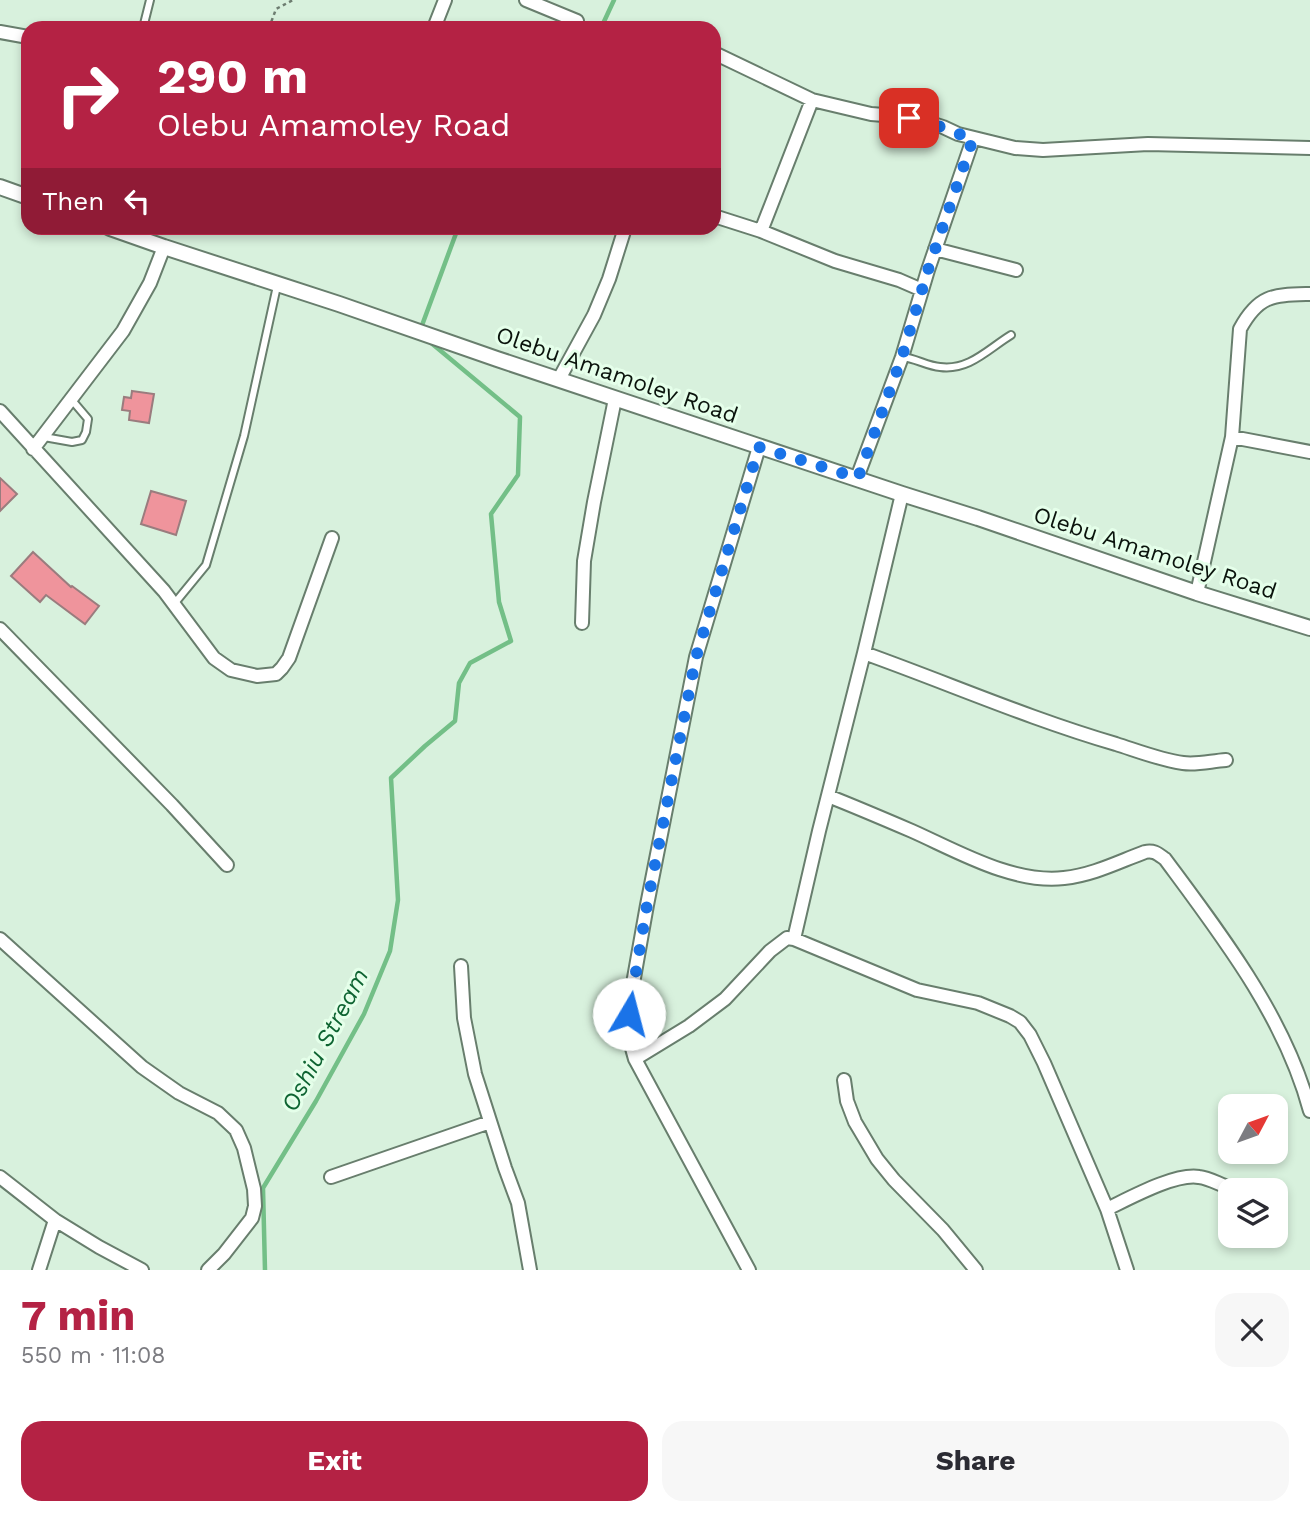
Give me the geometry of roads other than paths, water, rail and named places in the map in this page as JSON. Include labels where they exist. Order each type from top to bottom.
[{"type":"street","points":[[437,21],[445,0]]},
{"type":"street","points":[[526,0],[577,21]]},
{"type":"street","points":[[0,32],[21,36]]},
{"type":"street","points":[[721,56],[812,100],[871,114],[921,120],[973,139],[1015,148],[1043,150],[1148,144],[1310,148]]},
{"type":"street","points":[[761,231],[812,100]]},
{"type":"street","points":[[858,478],[902,357],[935,248],[973,139]]},
{"type":"street","points":[[0,187],[21,194]]},
{"type":"street","points":[[721,218],[922,290]]},
{"type":"street","name":"Olebu Amamoley Road","points":[[130,235],[902,495],[978,517],[1197,593],[1310,628]]},
{"type":"street","points":[[559,379],[594,315],[623,235]]},
{"type":"street","points":[[33,449],[123,331],[150,283],[164,247]]},
{"type":"street","points":[[935,248],[1016,270]]},
{"type":"street","points":[[1197,593],[1231,437],[1240,329],[1259,303],[1277,295],[1310,294]]},
{"type":"street","points":[[582,623],[584,561],[615,399]]},
{"type":"street","points":[[0,411],[138,562],[174,604],[214,658],[231,670],[257,676],[276,674],[282,668],[289,658],[332,538]]},
{"type":"street","points":[[1231,437],[1310,452]]},
{"type":"street","points":[[749,1270],[635,1059],[630,1041],[629,1014],[647,905],[696,657],[759,447]]},
{"type":"street","points":[[794,939],[902,495]]},
{"type":"street","points":[[0,629],[227,865]]},
{"type":"street","points":[[864,653],[1044,722],[1120,746],[1181,763],[1226,760]]},
{"type":"street","points":[[828,796],[999,869],[1042,879],[1084,874],[1110,867],[1145,852],[1157,853],[1165,859],[1222,938],[1275,1023],[1310,1111]]},
{"type":"street","points":[[635,1059],[689,1026],[725,999],[787,938],[917,990],[978,1003],[1010,1016],[1020,1022],[1030,1035],[1044,1063],[1107,1209],[1126,1270]]},
{"type":"street","points":[[0,940],[142,1066],[179,1093],[218,1113],[236,1130],[244,1147],[254,1189],[253,1218],[208,1270]]},
{"type":"street","points":[[461,966],[467,1033],[475,1074],[518,1203],[530,1270]]},
{"type":"street","points":[[844,1080],[847,1101],[855,1122],[877,1159],[976,1270]]},
{"type":"street","points":[[331,1177],[490,1122]]},
{"type":"street","points":[[0,1177],[55,1220],[142,1270]]},
{"type":"street","points":[[1107,1209],[1179,1178],[1199,1177],[1218,1184]]},
{"type":"street","points":[[39,1270],[55,1220]]},
{"type":"lane","points":[[145,21],[150,0]]},
{"type":"lane","points":[[174,604],[206,565],[244,436],[278,284]]},
{"type":"lane","points":[[902,357],[938,367],[953,368],[962,366],[1011,335]]},
{"type":"lane","points":[[44,437],[72,442],[82,440],[89,419],[71,399]]},
{"type":"waterway","name":"Oshiu Stream","points":[[604,21],[614,0]]},
{"type":"waterway","name":"Oshiu Stream","points":[[421,328],[455,235]]},
{"type":"waterway","name":"Oshiu Stream","points":[[265,1270],[263,1188],[316,1101],[364,1014],[390,951],[398,900],[391,778],[455,721],[459,683],[470,663],[511,641],[499,602],[491,514],[518,475],[520,417],[430,342]]}]
